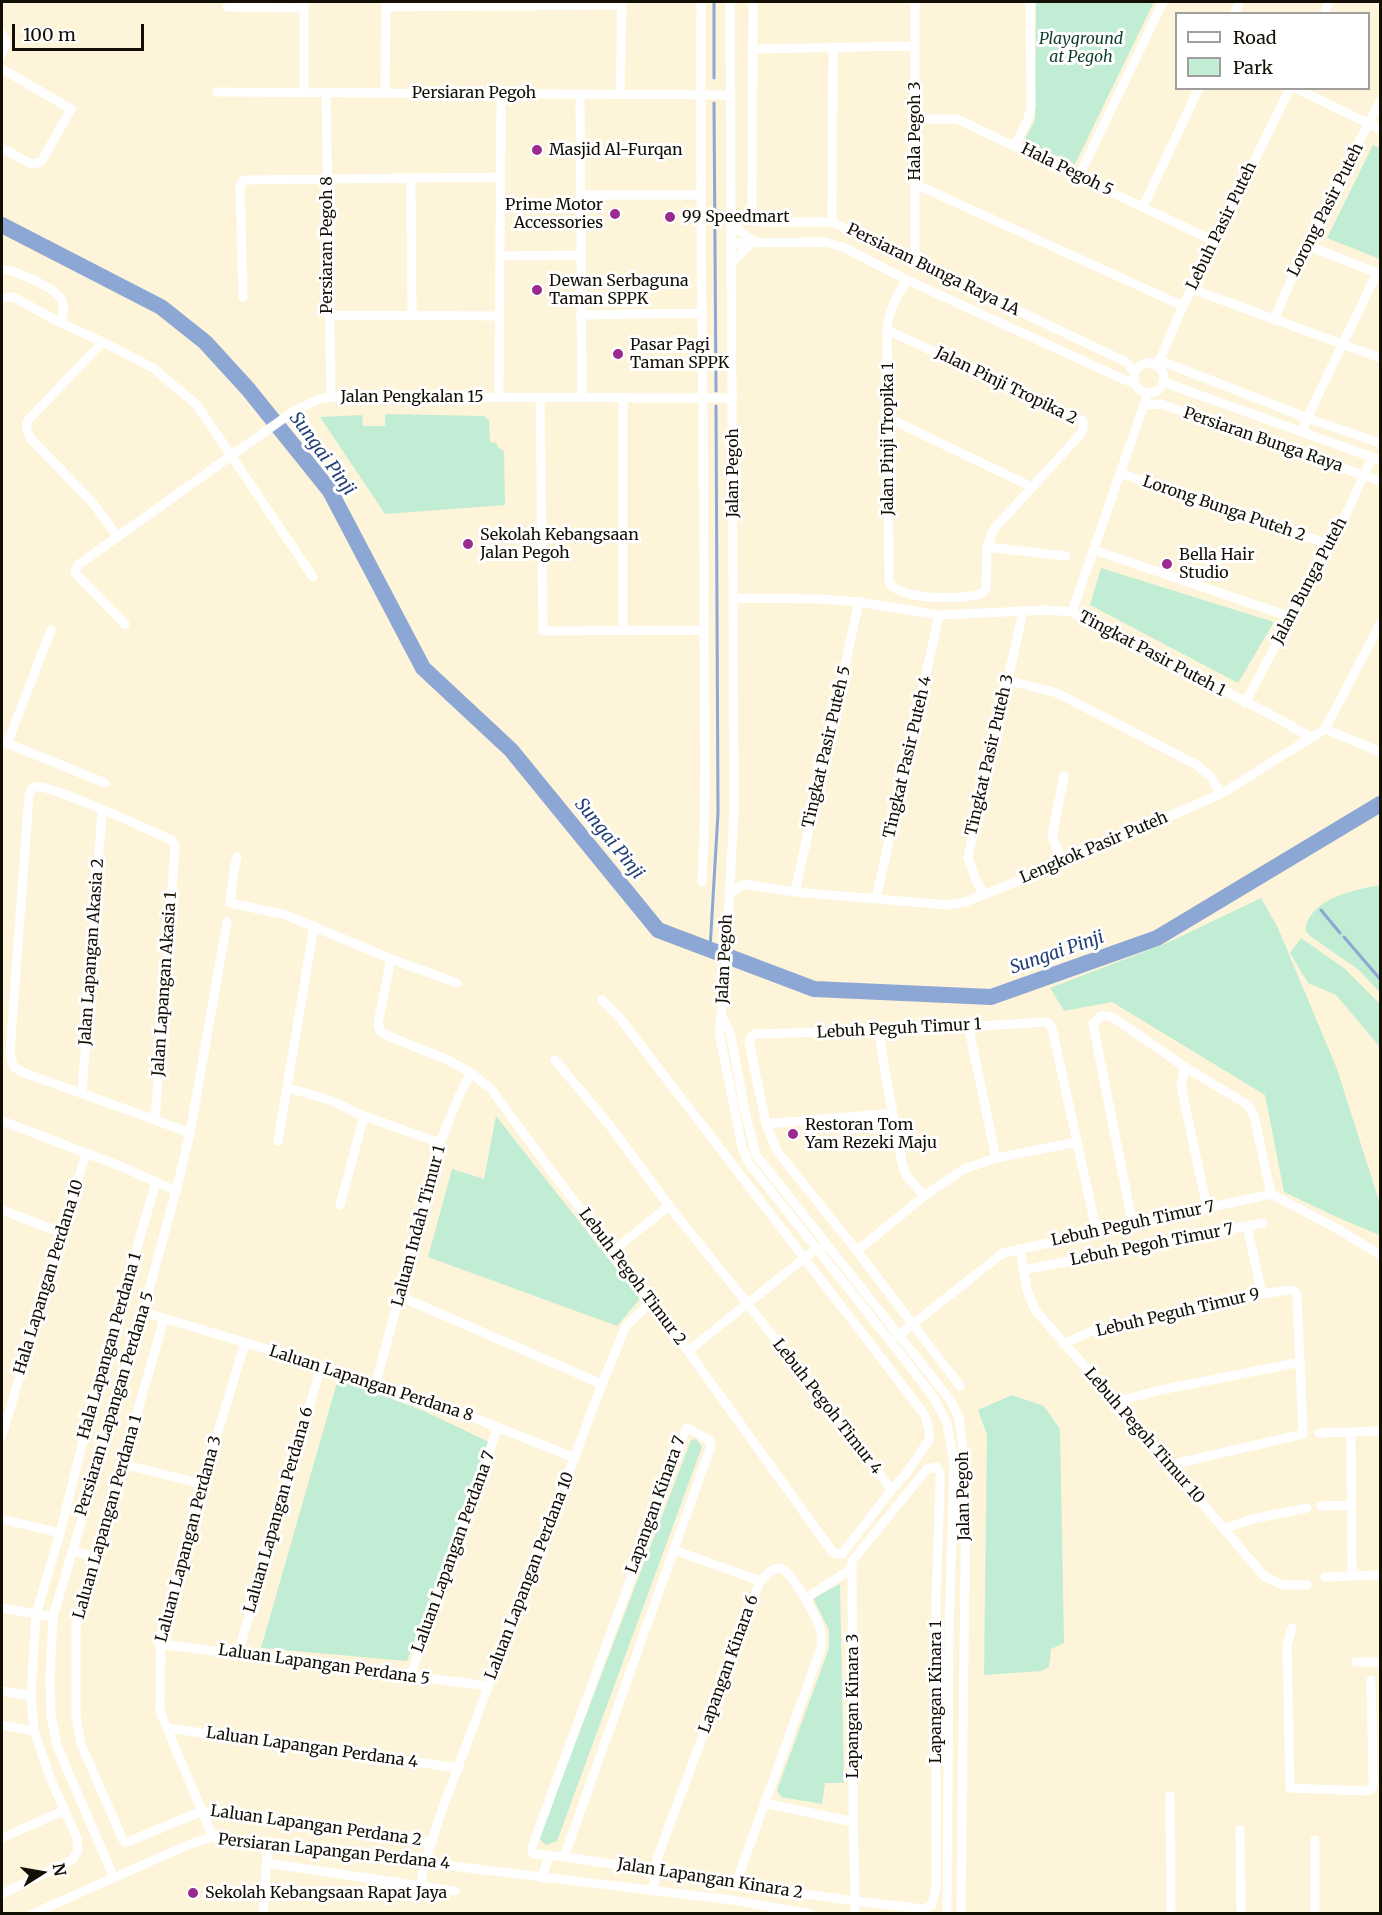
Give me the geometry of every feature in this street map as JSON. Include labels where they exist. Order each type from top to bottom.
[{"type":"street","name":"Jalan Pegoh","points":[[701,2],[705,820],[702,882]]},
{"type":"street","name":"Jalan Pegoh","points":[[730,2],[734,810],[722,1017],[730,1032],[756,1155],[951,1401],[959,1418],[966,1457],[961,1914]]},
{"type":"street","name":"Persiaran Bunga Raya 1A","points":[[753,2],[752,217],[757,221],[766,222],[832,222],[1126,362],[1135,378]]},
{"type":"street","name":"Hala Pegoh 3","points":[[915,2],[915,261]]},
{"type":"street","points":[[1015,145],[1031,108],[1030,2]]},
{"type":"street","points":[[1079,176],[1163,2]]},
{"type":"street","points":[[385,93],[386,4],[622,3],[620,94]]},
{"type":"street","points":[[227,7],[304,5],[304,92]]},
{"type":"street","points":[[2,34],[6,42],[2,54]]},
{"type":"street","points":[[752,49],[914,46]]},
{"type":"street","points":[[832,222],[833,47]]},
{"type":"street","points":[[2,69],[70,109],[41,162],[31,164],[2,148]]},
{"type":"street","points":[[1143,207],[1198,90]]},
{"type":"street","name":"Lebuh Pasir Puteh","points":[[1158,363],[1214,241],[1289,90]]},
{"type":"street","points":[[1299,90],[1380,129]]},
{"type":"street","name":"Persiaran Pegoh","points":[[217,92],[731,95]]},
{"type":"street","name":"Persiaran Pegoh 8","points":[[326,92],[331,397]]},
{"type":"street","points":[[499,398],[501,93]]},
{"type":"street","points":[[580,94],[582,398]]},
{"type":"street","name":"Lorong Pasir Puteh","points":[[1274,320],[1306,245],[1380,101]]},
{"type":"street","name":"Hala Pegoh 5","points":[[916,118],[957,119],[1214,241]]},
{"type":"street","points":[[243,297],[240,186],[242,181],[247,179],[500,177]]},
{"type":"street","points":[[411,178],[412,314]]},
{"type":"street","points":[[915,184],[1183,306]]},
{"type":"street","points":[[581,195],[701,195]]},
{"type":"street","points":[[732,217],[745,237],[755,243]]},
{"type":"street","points":[[732,243],[825,242],[843,247],[907,280],[1125,380],[1135,378],[1144,364],[1158,363],[1380,443]]},
{"type":"street","points":[[732,262],[755,243]]},
{"type":"street","points":[[1303,431],[1342,345],[1379,273],[1306,245]]},
{"type":"street","points":[[501,256],[580,255]]},
{"type":"street","points":[[2,269],[24,276],[55,293],[61,299],[63,306],[61,323]]},
{"type":"street","name":"Jalan Pinji Tropika 1","points":[[907,280],[895,300],[888,319],[887,330],[889,582],[891,587],[905,592],[948,599],[976,596],[983,593],[986,588],[987,547]]},
{"type":"street","points":[[1192,289],[1380,358]]},
{"type":"street","points":[[2,298],[13,297],[153,368],[197,405],[313,577]]},
{"type":"street","points":[[580,315],[701,313]]},
{"type":"street","points":[[328,315],[499,316]]},
{"type":"street","name":"Jalan Pinji Tropika 2","points":[[887,330],[1083,421],[1083,430],[1078,437],[1032,487]]},
{"type":"street","points":[[103,342],[29,419],[26,426],[30,438],[92,502],[118,537]]},
{"type":"street","points":[[1135,378],[1142,392],[1158,390],[1164,376],[1158,363]]},
{"type":"street","name":"Persiaran Bunga Raya","points":[[1163,382],[1376,459]]},
{"type":"street","points":[[1072,612],[1148,393]]},
{"type":"street","name":"Jalan Pengkalan 15","points":[[125,624],[78,576],[75,571],[78,565],[294,411],[319,399],[331,397],[733,398]]},
{"type":"street","points":[[540,398],[543,631],[704,630]]},
{"type":"street","points":[[623,398],[623,629]]},
{"type":"street","name":"Persiaran Bunga Raya","points":[[1144,405],[1161,404],[1380,481]]},
{"type":"street","points":[[888,418],[1032,487],[993,530],[987,547],[1066,556]]},
{"type":"street","name":"Jalan Bunga Puteh","points":[[1245,703],[1365,475],[1376,459]]},
{"type":"street","name":"Lorong Bunga Puteh 2","points":[[1120,473],[1328,544]]},
{"type":"street","points":[[1094,550],[1291,617]]},
{"type":"street","name":"Tingkat Pasir Puteh 1","points":[[733,598],[859,602],[939,615],[1047,610],[1072,612],[1310,737]]},
{"type":"street","name":"Tingkat Pasir Puteh 5","points":[[795,892],[859,602]]},
{"type":"street","name":"Tingkat Pasir Puteh 3","points":[[984,894],[976,881],[968,856],[1023,612]]},
{"type":"street","name":"Tingkat Pasir Puteh 4","points":[[876,899],[939,615]]},
{"type":"street","points":[[1380,624],[1325,729],[1380,752]]},
{"type":"street","points":[[51,630],[4,742],[105,783]]},
{"type":"street","points":[[1007,680],[1058,693],[1197,765],[1211,777],[1221,794]]},
{"type":"street","name":"Lengkok Pasir Puteh","points":[[744,884],[795,892],[948,905],[984,894],[1221,794],[1325,729]]},
{"type":"street","points":[[1062,861],[1052,836],[1064,776]]},
{"type":"street","points":[[102,811],[39,785],[33,787],[29,795],[10,1052],[13,1066],[22,1072],[190,1133]]},
{"type":"street","name":"Jalan Lapangan Akasia 1","points":[[102,811],[172,840],[175,847],[155,1120]]},
{"type":"street","name":"Jalan Lapangan Akasia 2","points":[[82,1094],[102,811]]},
{"type":"street","points":[[237,858],[230,903],[286,915],[457,983]]},
{"type":"street","points":[[729,896],[744,884],[731,869]]},
{"type":"street","name":"Persiaran Lapangan Perdana 5","points":[[114,1878],[57,1746],[51,1716],[53,1617],[143,1312],[176,1191],[190,1133],[227,922]]},
{"type":"street","points":[[278,1141],[314,926]]},
{"type":"street","name":"Lebuh Pegoh Timur 2","points":[[392,959],[378,1023],[380,1031],[387,1036],[448,1060],[471,1073],[491,1089],[551,1171],[652,1301],[831,1550],[836,1554],[842,1554],[893,1488]]},
{"type":"street","name":"Lebuh Pegoh Timur 4","points":[[555,1060],[611,1127],[669,1206],[888,1485],[893,1488],[929,1440],[925,1415],[619,1017],[602,1000]]},
{"type":"street","points":[[1133,1226],[1093,1024],[1101,1016],[1109,1016],[1117,1020],[1185,1067],[1248,1106],[1252,1110],[1271,1194],[1338,1229],[1380,1255]]},
{"type":"street","points":[[722,1017],[719,1033],[742,1147],[748,1162],[906,1360],[942,1411],[947,1423],[954,1464],[949,1632],[947,1914]]},
{"type":"street","name":"Lebuh Peguh Timur 1","points":[[766,1124],[748,1042],[755,1034],[879,1031],[1048,1022],[1052,1028],[1077,1142]]},
{"type":"street","points":[[968,1025],[996,1158]]},
{"type":"street","points":[[879,1031],[906,1175],[924,1196]]},
{"type":"street","points":[[1185,1067],[1181,1086],[1207,1208]]},
{"type":"street","name":"Laluan Indah Timur 1","points":[[376,1383],[440,1143],[459,1095],[471,1073]]},
{"type":"street","points":[[288,1088],[330,1100],[364,1116],[440,1143]]},
{"type":"street","points":[[893,1113],[766,1124],[773,1144],[782,1158],[857,1251],[960,1386]]},
{"type":"street","points":[[340,1205],[364,1116]]},
{"type":"street","points":[[2,1121],[176,1191]]},
{"type":"street","points":[[857,1251],[924,1196],[964,1169],[996,1158],[1077,1142],[1097,1233]]},
{"type":"street","name":"Hala Lapangan Perdana 10","points":[[2,1436],[86,1153]]},
{"type":"street","name":"Hala Lapangan Perdana 1","points":[[2,1894],[72,1860],[78,1851],[77,1838],[51,1780],[34,1731],[31,1696],[36,1614],[60,1533],[95,1393],[156,1182]]},
{"type":"street","name":"Lebuh Peguh Timur 7","points":[[898,1336],[1003,1253],[1271,1194]]},
{"type":"street","points":[[614,1250],[669,1206]]},
{"type":"street","points":[[2,1210],[62,1233]]},
{"type":"street","points":[[688,1351],[817,1248],[817,1236],[809,1220]]},
{"type":"street","points":[[1247,1226],[1263,1222]]},
{"type":"street","name":"Lebuh Pegoh Timur 7","points":[[1024,1270],[1247,1226],[1262,1294]]},
{"type":"street","points":[[817,1248],[827,1251],[840,1260]]},
{"type":"street","name":"Lebuh Pegoh Timur 10","points":[[1020,1249],[1027,1290],[1035,1310],[1063,1344],[1116,1402],[1264,1576],[1282,1585],[1307,1585]]},
{"type":"street","name":"Lebuh Peguh Timur 9","points":[[1063,1344],[1092,1331],[1289,1290],[1294,1291],[1297,1295],[1300,1362]]},
{"type":"street","points":[[400,1297],[602,1384]]},
{"type":"street","name":"Laluan Lapangan Perdana 10","points":[[420,1886],[431,1842],[602,1384],[626,1326],[652,1301]]},
{"type":"street","name":"Laluan Lapangan Perdana 8","points":[[143,1312],[376,1383],[449,1408],[574,1458]]},
{"type":"street","name":"Laluan Lapangan Perdana 1","points":[[164,1319],[76,1626],[76,1716],[81,1744],[125,1842],[130,1842],[202,1811]]},
{"type":"street","points":[[879,1327],[898,1336],[906,1360]]},
{"type":"street","name":"Laluan Lapangan Perdana 3","points":[[213,1837],[160,1710],[159,1644],[202,1484],[244,1343]]},
{"type":"street","points":[[1116,1402],[1167,1389],[1300,1362],[1302,1434],[1170,1465]]},
{"type":"street","name":"Laluan Lapangan Perdana 6","points":[[238,1654],[321,1366]]},
{"type":"street","name":"Laluan Lapangan Perdana 7","points":[[410,1677],[498,1428]]},
{"type":"street","name":"Lapangan Kinara 7","points":[[549,1855],[535,1854],[532,1852],[532,1847],[680,1440],[686,1429],[690,1429],[710,1441],[711,1446],[564,1857]]},
{"type":"street","points":[[1319,1433],[1380,1431]]},
{"type":"street","points":[[1351,1432],[1353,1576]]},
{"type":"street","points":[[123,1464],[202,1484]]},
{"type":"street","name":"Lapangan Kinara 1","points":[[851,1569],[852,1561],[927,1469],[937,1467],[940,1473],[940,1485],[936,1600],[936,1888],[932,1905],[924,1909],[855,1901]]},
{"type":"street","points":[[1321,1506],[1352,1505]]},
{"type":"street","points":[[1224,1529],[1252,1519],[1307,1508]]},
{"type":"street","points":[[2,1519],[60,1533]]},
{"type":"street","points":[[674,1550],[760,1581]]},
{"type":"street","points":[[72,1551],[95,1557]]},
{"type":"street","name":"Lapangan Kinara 6","points":[[652,1891],[661,1848],[760,1581],[772,1570],[783,1568],[805,1599],[821,1632],[821,1648],[736,1882]]},
{"type":"street","points":[[805,1599],[851,1569]]},
{"type":"street","name":"Lapangan Kinara 3","points":[[851,1569],[855,1914]]},
{"type":"street","points":[[1325,1577],[1380,1575]]},
{"type":"street","points":[[2,1608],[53,1617]]},
{"type":"street","points":[[1292,1628],[1287,1645],[1290,1788],[1366,1791],[1371,1789],[1376,1718],[1371,1680]]},
{"type":"street","name":"Laluan Lapangan Perdana 5","points":[[159,1644],[489,1686]]},
{"type":"street","points":[[1356,1662],[1380,1662]]},
{"type":"street","points":[[2,1691],[31,1696]]},
{"type":"street","points":[[2,1725],[34,1731]]},
{"type":"street","name":"Laluan Lapangan Perdana 4","points":[[166,1728],[459,1768]]},
{"type":"street","points":[[1170,1796],[1171,1914]]},
{"type":"street","points":[[765,1803],[853,1822]]},
{"type":"street","points":[[2,1838],[65,1810]]},
{"type":"street","name":"Laluan Lapangan Perdana 2","points":[[202,1811],[431,1842]]},
{"type":"street","points":[[1240,1830],[1241,1914]]},
{"type":"street","name":"Persiaran Lapangan Perdana 4","points":[[32,1914],[190,1844],[213,1837],[732,1900],[811,1914]]},
{"type":"street","points":[[1315,1840],[1315,1914]]},
{"type":"street","points":[[263,1914],[268,1842]]},
{"type":"street","points":[[542,1878],[549,1855],[564,1857]]},
{"type":"street","name":"Jalan Lapangan Kinara 2","points":[[564,1857],[640,1868],[655,1868],[660,1873],[736,1882],[855,1901]]},
{"type":"street","name":"Persiaran Lapangan Perdana 4","points":[[266,1863],[455,1891]]},
{"type":"green space","name":"Playground at Pegoh","points":[[1036,2],[1154,2],[1075,164],[1024,141],[1035,120]]},
{"type":"green space","points":[[1373,145],[1380,148],[1380,259],[1327,238]]},
{"type":"green space","points":[[385,414],[484,416],[489,420],[490,442],[496,443],[504,451],[505,505],[385,514],[320,417],[362,415],[363,426],[385,426]]},
{"type":"green space","points":[[1101,568],[1274,622],[1238,683],[1090,605]]},
{"type":"green space","points":[[1380,885],[1380,993],[1359,970],[1310,936],[1305,930],[1315,910],[1324,903],[1346,893]]},
{"type":"green space","points":[[1261,898],[1278,928],[1337,1069],[1380,1204],[1380,1235],[1284,1192],[1265,1095],[1112,1002],[1064,1011],[1050,988],[1167,943]]},
{"type":"green space","points":[[1301,938],[1344,968],[1380,1004],[1380,1047],[1336,995],[1308,983],[1290,953]]},
{"type":"green space","points":[[496,1116],[640,1299],[617,1326],[428,1257],[452,1169],[484,1179]]},
{"type":"green space","points":[[338,1379],[424,1411],[489,1442],[407,1661],[261,1648]]},
{"type":"green space","points":[[1012,1395],[1044,1406],[1060,1429],[1064,1643],[1051,1649],[1049,1667],[1041,1671],[984,1675],[987,1435],[978,1410]]},
{"type":"green space","points":[[696,1439],[702,1447],[557,1841],[546,1845],[539,1838],[691,1440]]},
{"type":"green space","points":[[840,1584],[844,1783],[825,1783],[822,1804],[781,1797],[777,1790],[829,1648],[829,1630],[813,1598]]},
{"type":"waterway","points":[[714,2],[714,78]]},
{"type":"waterway","points":[[714,103],[716,391]]},
{"type":"waterway","name":"Sungai Pinji","points":[[2,225],[161,307],[205,342],[248,389],[330,491],[423,668],[511,750],[658,930],[814,989],[991,997],[1157,938],[1380,804]]},
{"type":"waterway","points":[[710,949],[718,813],[716,406]]},
{"type":"waterway","points":[[1321,910],[1340,933]]},
{"type":"waterway","points":[[1344,937],[1380,979]]},
{"type":"place","name":"Masjid Al-Furqan","points":[[537,150]]},
{"type":"place","name":"Prime Motor Accessories","points":[[615,214]]},
{"type":"place","name":"99 Speedmart","points":[[670,217]]},
{"type":"place","name":"Dewan Serbaguna Taman SPPK","points":[[537,290]]},
{"type":"place","name":"Pasar Pagi Taman SPPK","points":[[618,354]]},
{"type":"place","name":"Sekolah Kebangsaan Jalan Pegoh","points":[[468,544]]},
{"type":"place","name":"Bella Hair Studio","points":[[1167,564]]},
{"type":"place","name":"Restoran Tom Yam Rezeki Maju","points":[[793,1134]]},
{"type":"place","name":"Sekolah Kebangsaan Rapat Jaya","points":[[193,1893]]}]
